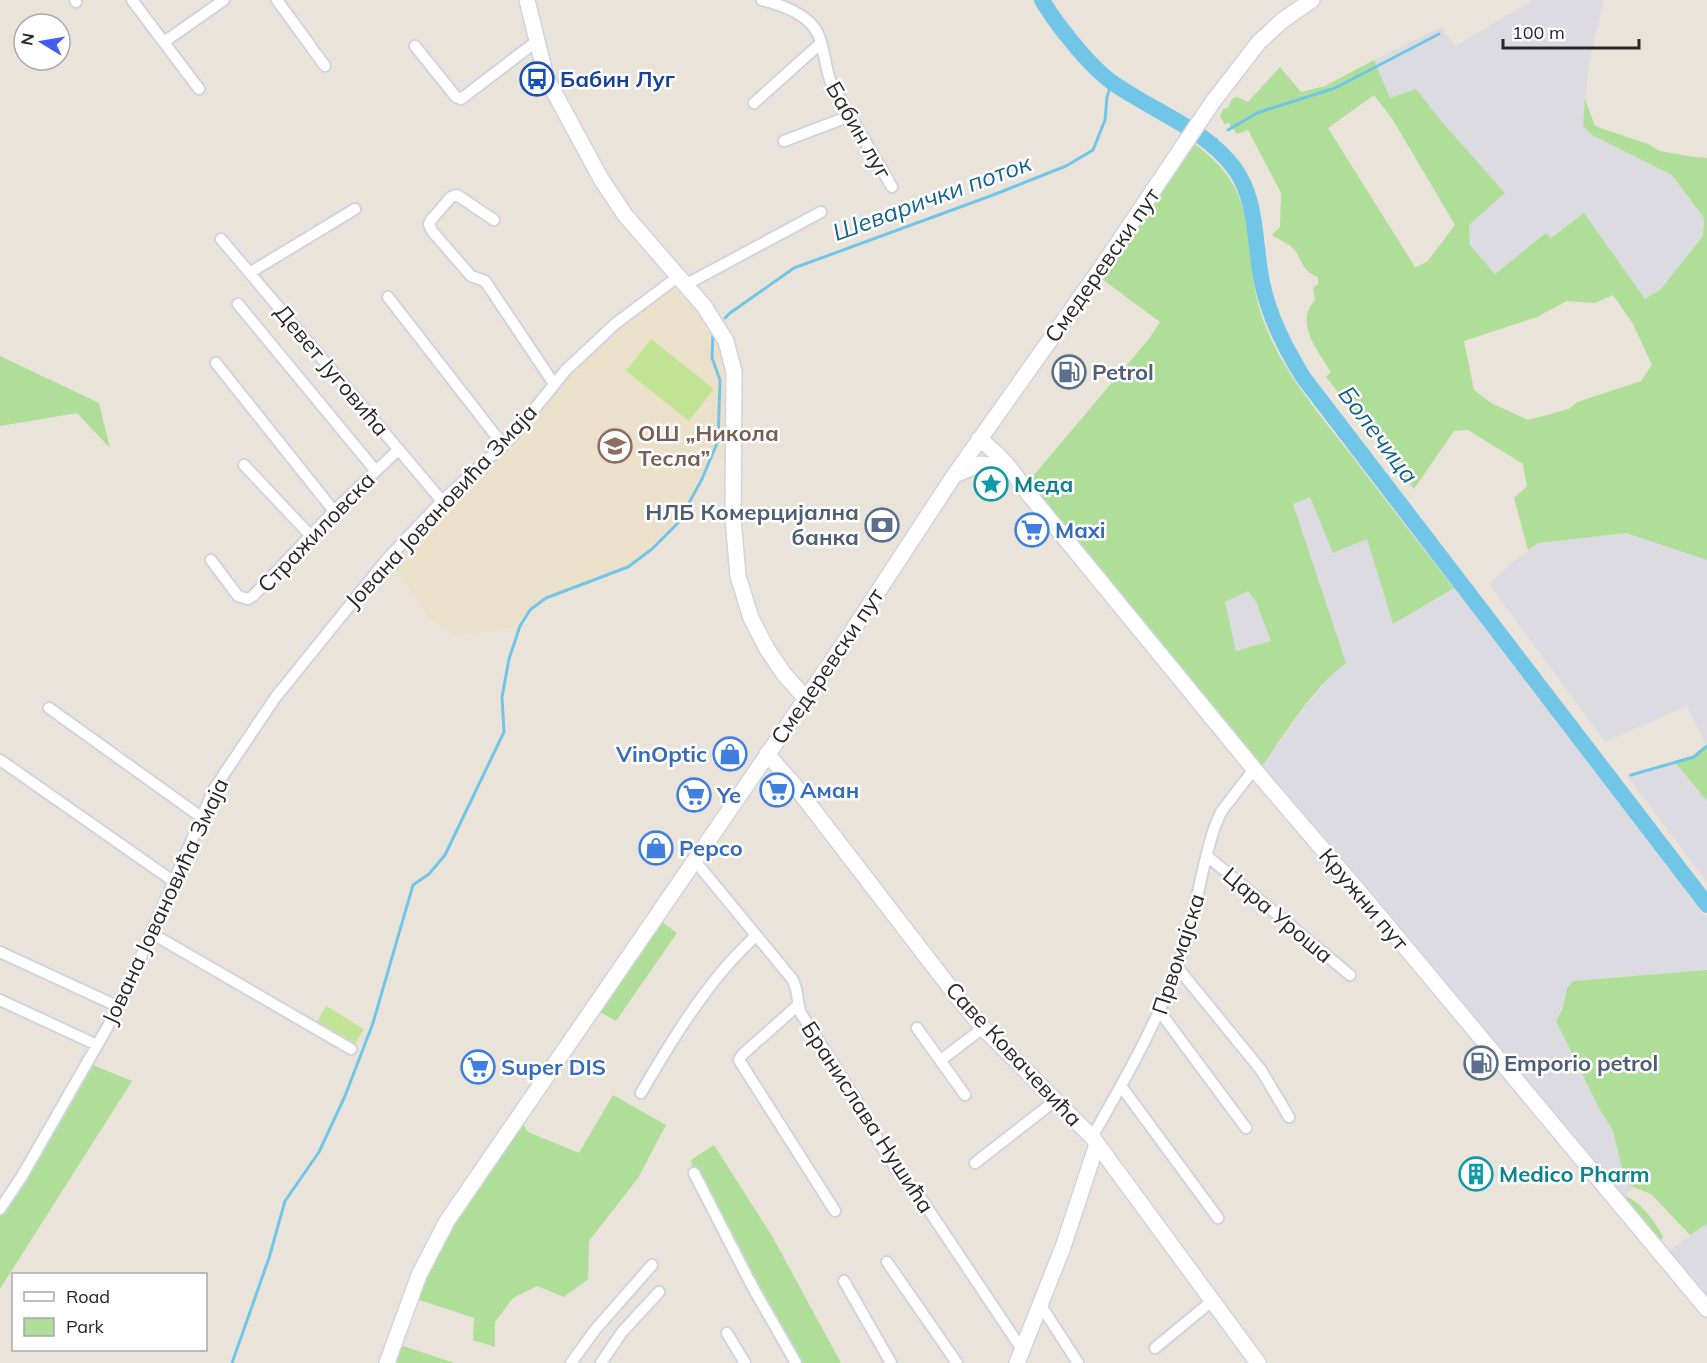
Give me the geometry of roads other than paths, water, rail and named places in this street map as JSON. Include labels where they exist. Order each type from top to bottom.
[{"type":"main road","points":[[527,0],[550,85],[601,179],[625,215],[683,280],[722,334],[732,361],[734,549],[743,596],[768,649],[784,674],[806,699]]},
{"type":"main road","name":"Смедеревски пут","points":[[387,1363],[419,1275],[447,1221],[806,699],[952,477],[1071,311],[1231,76],[1259,42],[1283,20],[1312,0]]},
{"type":"main road","points":[[952,477],[980,464],[999,461],[991,438],[993,419]]},
{"type":"main road","name":"Кружни пут","points":[[977,442],[1014,473],[1023,487],[1254,769],[1707,1309]]},
{"type":"main road","name":"Саве Ковачевића","points":[[767,754],[795,786],[983,1028],[1094,1141],[1258,1363]]},
{"type":"main road","name":"Првомајска","points":[[1019,1356],[1082,1192],[1094,1141]]},
{"type":"street","points":[[132,0],[199,89]]},
{"type":"street","points":[[164,42],[224,0]]},
{"type":"street","points":[[277,0],[325,66]]},
{"type":"street","name":"Бабин луг","points":[[762,0],[781,6],[812,24],[821,43],[827,75],[892,187]]},
{"type":"street","points":[[415,46],[456,97],[461,99],[537,41]]},
{"type":"street","points":[[754,103],[821,43]]},
{"type":"street","points":[[784,141],[850,116]]},
{"type":"street","points":[[494,220],[457,195],[451,197],[429,224],[432,231],[471,276],[485,281],[554,384]]},
{"type":"street","points":[[251,272],[355,209]]},
{"type":"street","name":"Јована Јовановића Змаја","points":[[0,1209],[28,1166],[119,1007],[220,778],[279,692],[386,561],[442,501],[510,439],[554,384],[615,324],[683,280],[821,212]]},
{"type":"street","name":"Девет Југовића","points":[[221,239],[442,501]]},
{"type":"street","points":[[388,297],[503,445]]},
{"type":"street","points":[[238,304],[375,470]]},
{"type":"street","points":[[216,363],[334,511]]},
{"type":"street","name":"Стражиловска","points":[[211,560],[238,596],[248,600],[375,470],[398,450]]},
{"type":"street","points":[[244,465],[310,536]]},
{"type":"street","points":[[49,708],[201,817]]},
{"type":"street","points":[[0,760],[173,881]]},
{"type":"street","name":"Првомајска","points":[[1094,1141],[1160,1012],[1191,923],[1215,826],[1221,812],[1254,769]]},
{"type":"street","name":"Цара Уроша","points":[[1207,856],[1350,975]]},
{"type":"street","name":"Бранислава Нушића","points":[[695,861],[793,980],[797,994],[797,1006],[803,1018],[855,1098],[888,1156],[904,1179],[916,1191],[1019,1356]]},
{"type":"street","points":[[151,933],[351,1049]]},
{"type":"street","points":[[640,1093],[695,1008],[725,968],[756,935]]},
{"type":"street","points":[[0,952],[119,1007]]},
{"type":"street","points":[[1177,967],[1260,1070],[1289,1117]]},
{"type":"street","points":[[0,1000],[97,1044]]},
{"type":"street","points":[[797,1006],[739,1060],[835,1211]]},
{"type":"street","points":[[1160,1012],[1246,1128]]},
{"type":"street","points":[[917,1028],[965,1095]]},
{"type":"street","points":[[940,1060],[983,1028]]},
{"type":"street","points":[[1121,1086],[1218,1218]]},
{"type":"street","points":[[975,1163],[1056,1100]]},
{"type":"street","points":[[694,1173],[752,1286],[796,1363]]},
{"type":"street","points":[[886,1262],[957,1363]]},
{"type":"street","points":[[572,1363],[595,1330],[652,1265]]},
{"type":"street","points":[[844,1281],[891,1363]]},
{"type":"street","points":[[600,1363],[622,1332],[659,1292]]},
{"type":"street","points":[[1155,1348],[1212,1300]]},
{"type":"street","points":[[1040,1304],[1078,1363]]},
{"type":"street","points":[[727,1333],[745,1363]]},
{"type":"waterway","name":"Болечица","points":[[1042,0],[1074,44],[1104,76],[1128,93],[1194,131],[1209,142],[1235,169],[1252,209],[1259,268],[1273,320],[1303,377],[1707,905]]},
{"type":"waterway","points":[[1228,130],[1257,113],[1335,88],[1439,34]]},
{"type":"waterway","name":"Шеварички поток","points":[[725,318],[794,268],[993,195],[1066,166],[1093,150],[1105,120],[1107,97],[1112,82]]},
{"type":"waterway","name":"Болечица","points":[[1211,145],[1216,139]]},
{"type":"waterway","name":"Шеварички поток","points":[[232,1363],[269,1258],[285,1201],[319,1152],[345,1096],[373,1023],[413,885],[429,874],[445,855],[504,732],[502,697],[509,659],[520,626],[530,610],[546,598],[628,567],[652,549],[678,523],[702,479],[718,441],[720,380],[712,358],[713,332]]},
{"type":"waterway","points":[[1631,775],[1694,757],[1707,746]]},
{"type":"place","name":"Бабин Луг","points":[[537,79]]},
{"type":"place","name":"Petrol","points":[[1069,372]]},
{"type":"place","name":"ОШ „Никола Тесла”","points":[[615,446]]},
{"type":"place","name":"Меда","points":[[991,484]]},
{"type":"place","name":"НЛБ Комерцијална банка","points":[[882,525]]},
{"type":"place","name":"Maxi","points":[[1032,530]]},
{"type":"place","name":"VinOptic","points":[[730,754]]},
{"type":"place","name":"Аман","points":[[777,790]]},
{"type":"place","name":"Ye","points":[[694,795]]},
{"type":"place","name":"Pepco","points":[[656,848]]},
{"type":"place","name":"Emporio petrol","points":[[1481,1063]]},
{"type":"place","name":"Super DIS","points":[[478,1067]]},
{"type":"place","name":"Medico Pharm","points":[[1476,1174]]}]
